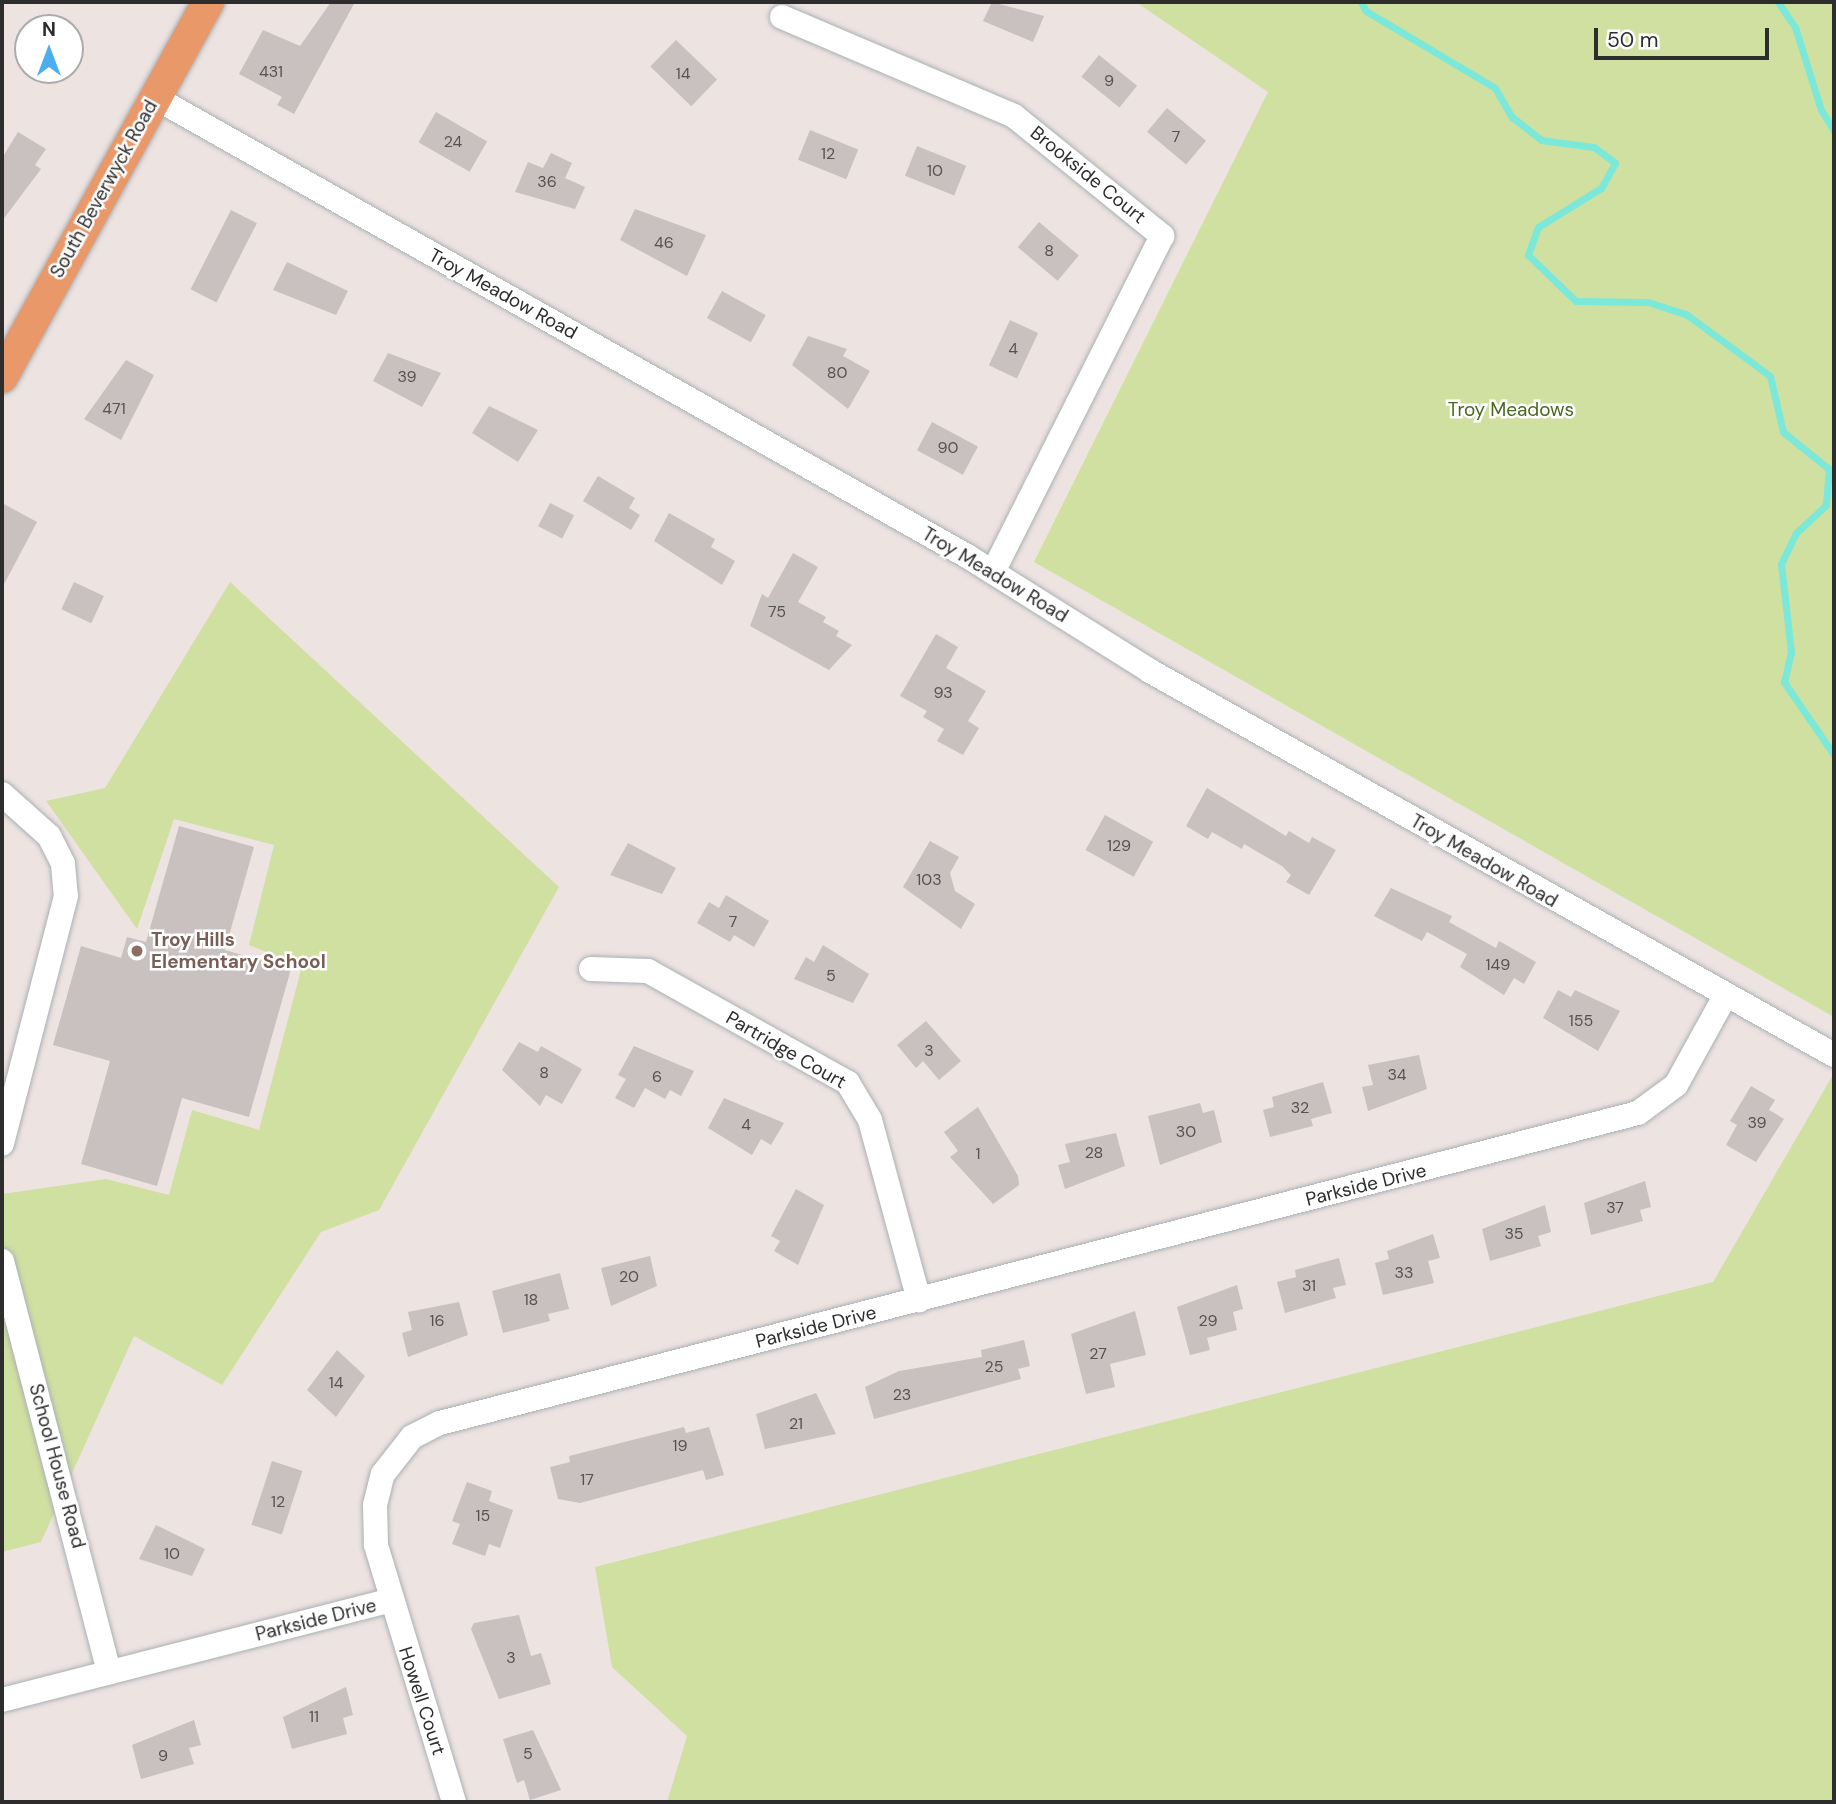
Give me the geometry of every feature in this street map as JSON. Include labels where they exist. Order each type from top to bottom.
[{"type":"main road","name":"South Beverwyck Road","points":[[2,377],[208,2]]},
{"type":"street","name":"Brookside Court","points":[[782,17],[1014,116],[1163,236],[993,572]]},
{"type":"street","name":"Troy Meadow Road","points":[[154,97],[993,572],[1150,671],[1724,998],[1834,1055]]},
{"type":"street","points":[[2,794],[49,836],[65,880],[31,1033],[2,1144]]},
{"type":"street","name":"Partridge Court","points":[[591,969],[648,971],[848,1083],[870,1120],[919,1300]]},
{"type":"street","name":"Parkside Drive","points":[[2,1700],[388,1601],[374,1505],[390,1460],[426,1429],[1638,1113],[1676,1085],[1724,998]]},
{"type":"street","name":"School House Road","points":[[2,1261],[109,1672]]},
{"type":"street","name":"Howell Court","points":[[388,1601],[454,1802]]},
{"type":"green space","name":"Troy Meadows","points":[[1136,2],[1834,2],[1834,1017],[1034,562],[1268,92]]},
{"type":"green space","points":[[230,582],[559,887],[379,1210],[321,1232],[222,1385],[134,1336],[41,1542],[2,1552],[2,1194],[106,1179],[169,1195],[192,1110],[259,1130],[302,966],[249,945],[274,845],[174,819],[137,929],[46,801],[105,788]]},
{"type":"green space","points":[[1834,1073],[1834,1802],[667,1802],[687,1736],[612,1667],[595,1567],[1713,1282]]},
{"type":"building","points":[[331,2],[355,2],[294,114],[277,105],[282,97],[239,74],[263,30],[300,46]]},
{"type":"building","points":[[992,2],[1044,16],[1033,42],[983,21]]},
{"type":"building","points":[[676,40],[717,80],[691,106],[650,67]]},
{"type":"building","points":[[1099,55],[1137,86],[1119,108],[1081,77]]},
{"type":"building","points":[[1167,108],[1206,141],[1186,165],[1147,132]]},
{"type":"building","points":[[436,112],[487,142],[470,172],[418,142]]},
{"type":"building","points":[[810,130],[858,149],[846,179],[798,160]]},
{"type":"building","points":[[18,132],[46,149],[35,165],[41,169],[2,221],[2,158]]},
{"type":"building","points":[[917,146],[966,166],[954,196],[905,176]]},
{"type":"building","points":[[551,153],[572,163],[565,178],[585,187],[575,209],[515,192],[528,162],[543,168]]},
{"type":"building","points":[[635,209],[706,235],[687,276],[620,240]]},
{"type":"building","points":[[231,210],[257,223],[216,302],[191,289]]},
{"type":"building","points":[[1039,222],[1079,255],[1058,281],[1018,247]]},
{"type":"building","points":[[287,262],[348,291],[336,315],[273,290]]},
{"type":"building","points":[[722,291],[766,315],[751,342],[707,318]]},
{"type":"building","points":[[1010,320],[1038,333],[1017,378],[989,365]]},
{"type":"building","points":[[808,336],[847,349],[843,356],[870,371],[848,409],[792,365]]},
{"type":"building","points":[[388,353],[441,373],[422,407],[373,381]]},
{"type":"building","points":[[126,360],[154,375],[121,440],[84,419]]},
{"type":"building","points":[[489,406],[538,430],[518,462],[472,433]]},
{"type":"building","points":[[932,422],[978,446],[963,475],[917,450]]},
{"type":"building","points":[[598,476],[635,498],[629,508],[640,515],[631,530],[583,501]]},
{"type":"building","points":[[2,503],[37,522],[2,588]]},
{"type":"building","points":[[550,503],[574,515],[562,538],[538,526]]},
{"type":"building","points":[[669,513],[715,539],[711,547],[735,561],[722,585],[654,541]]},
{"type":"building","points":[[793,553],[818,567],[798,602],[826,617],[823,622],[839,631],[836,636],[852,645],[829,670],[750,626],[762,594],[768,598]]},
{"type":"building","points":[[74,582],[104,596],[91,623],[61,609]]},
{"type":"building","points":[[936,634],[958,647],[946,668],[986,691],[968,721],[979,728],[963,755],[937,741],[944,729],[923,717],[927,711],[900,696]]},
{"type":"building","points":[[1207,788],[1286,836],[1289,831],[1309,843],[1312,837],[1336,850],[1309,895],[1286,882],[1291,875],[1282,866],[1244,844],[1242,849],[1212,832],[1208,839],[1186,826]]},
{"type":"building","points":[[1105,815],[1153,842],[1134,877],[1086,850]]},
{"type":"building","points":[[179,826],[254,847],[225,950],[291,969],[249,1117],[182,1098],[157,1186],[81,1164],[110,1061],[53,1045],[81,946],[121,958],[127,937],[146,942]]},
{"type":"building","points":[[930,841],[959,857],[950,873],[955,891],[975,904],[961,929],[903,887]]},
{"type":"building","points":[[628,843],[676,868],[662,894],[610,875]]},
{"type":"building","points":[[1391,888],[1452,916],[1449,922],[1496,948],[1499,941],[1536,962],[1524,984],[1514,978],[1504,995],[1460,967],[1467,954],[1427,932],[1422,941],[1374,916]]},
{"type":"building","points":[[726,895],[769,921],[754,947],[734,935],[730,942],[697,923],[709,902],[719,908]]},
{"type":"building","points":[[823,945],[869,974],[853,1003],[794,979],[806,957],[814,962]]},
{"type":"building","points":[[1558,990],[1571,997],[1575,990],[1620,1011],[1598,1051],[1543,1018]]},
{"type":"building","points":[[926,1021],[961,1061],[939,1080],[923,1061],[916,1068],[897,1045]]},
{"type":"building","points":[[519,1042],[538,1052],[541,1046],[582,1069],[562,1104],[546,1095],[540,1106],[502,1070]]},
{"type":"building","points":[[634,1046],[694,1071],[681,1096],[670,1090],[665,1099],[645,1088],[634,1108],[615,1098],[626,1079],[618,1075]]},
{"type":"building","points":[[1419,1055],[1427,1089],[1368,1111],[1362,1087],[1373,1085],[1368,1065]]},
{"type":"building","points":[[1323,1082],[1332,1113],[1311,1119],[1313,1126],[1270,1137],[1263,1110],[1274,1107],[1272,1097]]},
{"type":"building","points":[[1751,1086],[1775,1100],[1769,1110],[1784,1119],[1756,1162],[1726,1145],[1737,1125],[1730,1121]]},
{"type":"building","points":[[724,1098],[784,1123],[771,1145],[761,1139],[752,1155],[708,1128]]},
{"type":"building","points":[[1200,1103],[1203,1113],[1214,1110],[1222,1142],[1160,1165],[1148,1116]]},
{"type":"building","points":[[978,1107],[1018,1176],[1019,1185],[993,1204],[950,1157],[958,1151],[944,1132]]},
{"type":"building","points":[[1116,1133],[1125,1166],[1065,1189],[1058,1165],[1070,1162],[1065,1144]]},
{"type":"building","points":[[1645,1181],[1651,1207],[1640,1210],[1643,1221],[1591,1235],[1584,1203]]},
{"type":"building","points":[[796,1189],[824,1205],[798,1265],[774,1251],[780,1241],[771,1236]]},
{"type":"building","points":[[1545,1205],[1551,1232],[1538,1236],[1541,1246],[1490,1261],[1482,1229]]},
{"type":"building","points":[[1433,1234],[1440,1258],[1428,1261],[1434,1283],[1383,1295],[1375,1263],[1389,1259],[1387,1251]]},
{"type":"building","points":[[650,1256],[657,1286],[611,1306],[601,1268]]},
{"type":"building","points":[[1339,1258],[1346,1285],[1333,1288],[1336,1298],[1285,1313],[1277,1282],[1296,1277],[1295,1270]]},
{"type":"building","points":[[560,1273],[569,1309],[548,1314],[550,1321],[503,1333],[492,1291]]},
{"type":"building","points":[[1237,1285],[1243,1309],[1233,1312],[1237,1330],[1207,1338],[1210,1350],[1190,1355],[1177,1307]]},
{"type":"building","points":[[459,1302],[468,1335],[408,1357],[402,1333],[412,1330],[408,1312]]},
{"type":"building","points":[[1135,1311],[1146,1355],[1110,1364],[1115,1387],[1086,1394],[1071,1334]]},
{"type":"building","points":[[1024,1340],[1030,1366],[1018,1369],[1021,1379],[874,1419],[865,1387],[899,1371],[982,1357],[981,1350]]},
{"type":"building","points":[[337,1350],[365,1376],[336,1417],[307,1390]]},
{"type":"building","points":[[816,1393],[836,1434],[765,1449],[756,1414]]},
{"type":"building","points":[[684,1427],[686,1433],[709,1427],[724,1475],[706,1480],[703,1470],[580,1503],[558,1499],[550,1467],[570,1462],[569,1456]]},
{"type":"building","points":[[272,1461],[302,1471],[282,1535],[251,1525]]},
{"type":"building","points":[[467,1482],[492,1491],[489,1501],[513,1510],[500,1548],[489,1544],[485,1556],[452,1544],[460,1524],[452,1521]]},
{"type":"building","points":[[156,1525],[205,1549],[192,1576],[139,1559]]},
{"type":"building","points":[[519,1615],[531,1656],[541,1653],[551,1684],[499,1699],[471,1629],[474,1623]]},
{"type":"building","points":[[346,1687],[353,1715],[343,1718],[347,1734],[292,1749],[283,1717]]},
{"type":"building","points":[[194,1720],[201,1745],[189,1748],[194,1764],[141,1779],[132,1745]]},
{"type":"building","points":[[533,1730],[561,1790],[530,1800],[524,1780],[517,1783],[503,1739]]},
{"type":"waterway","points":[[1361,2],[1366,11],[1495,88],[1512,117],[1541,140],[1594,147],[1615,163],[1601,188],[1538,227],[1528,255],[1576,301],[1648,302],[1686,314],[1770,376],[1783,432],[1829,469],[1826,505],[1796,533],[1781,564],[1791,652],[1784,682],[1834,755]]},
{"type":"waterway","points":[[1778,2],[1795,27],[1821,110],[1834,131]]},
{"type":"place","name":"Troy Hills Elementary School","points":[[137,951]]}]
